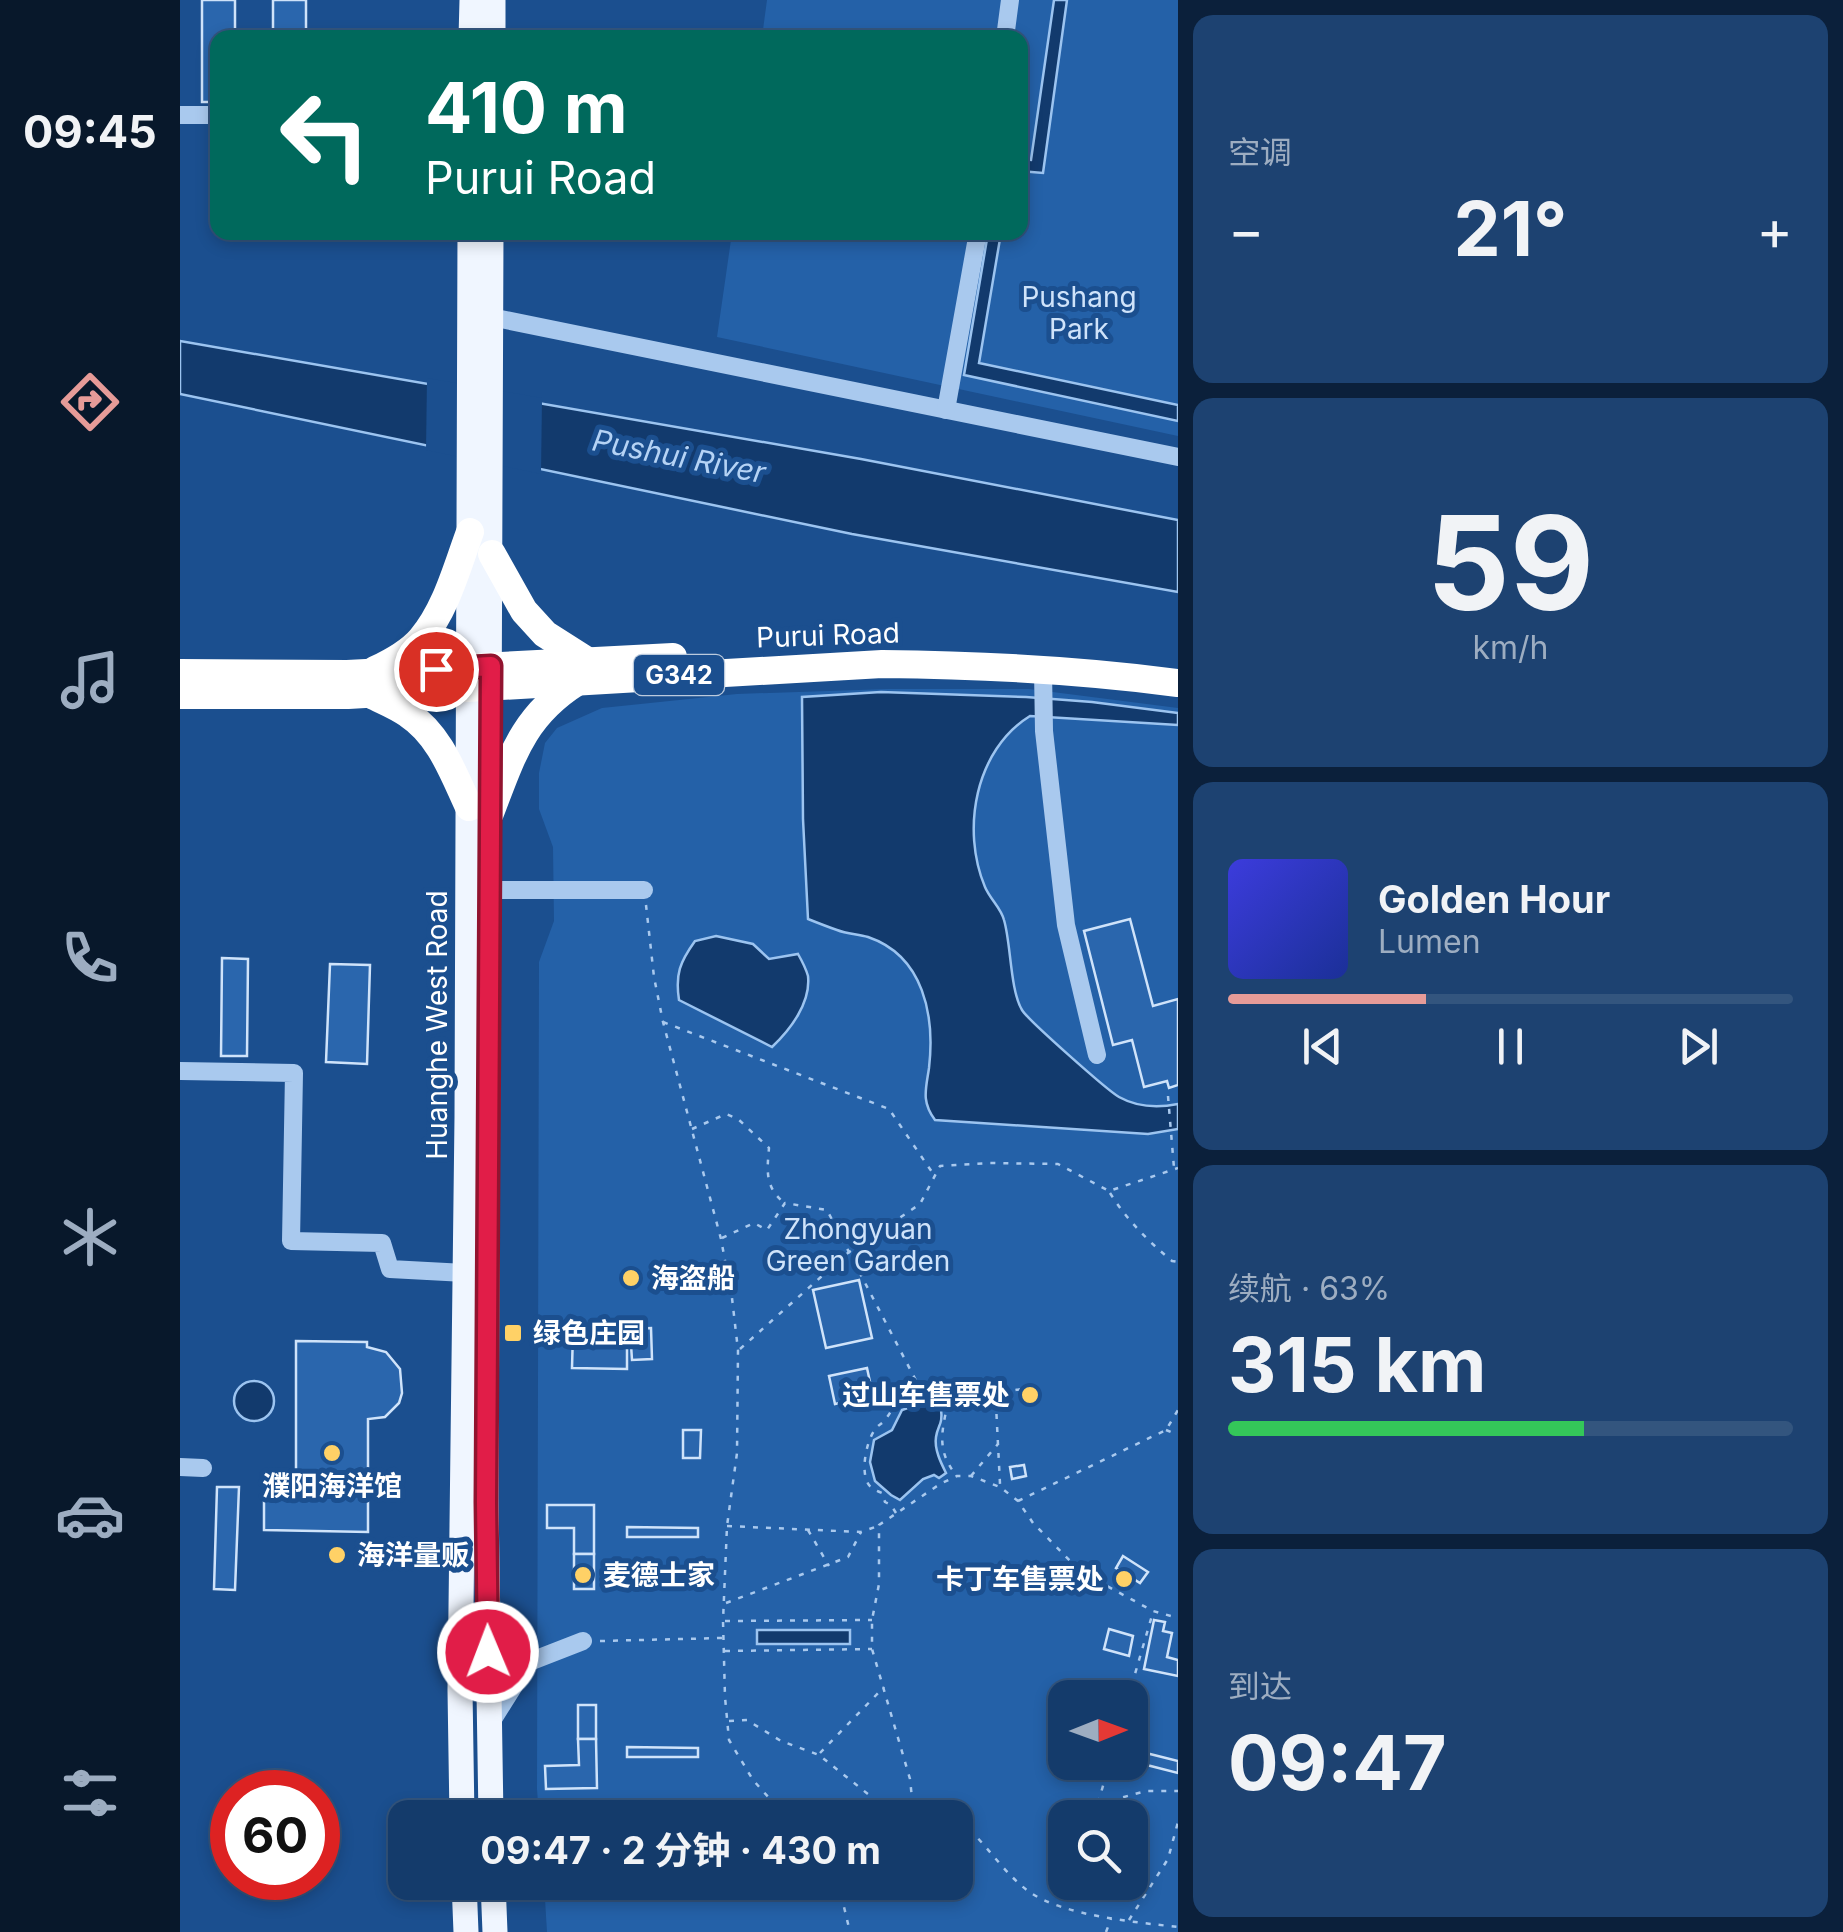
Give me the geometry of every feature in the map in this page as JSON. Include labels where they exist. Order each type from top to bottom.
[{"type":"highway","points":[[470,532],[441,606],[420,641],[371,683],[431,734],[480,810],[539,712],[583,672],[524,611],[492,554]]},
{"type":"highway","name":"Purui Road","points":[[583,672],[882,646],[1044,652],[1178,666]]},
{"type":"highway","name":"Purui Road","points":[[180,695],[583,672],[882,664],[1043,670],[1178,684]]},
{"type":"highway","name":"Purui Road","points":[[180,673],[371,683]]},
{"type":"main road","points":[[471,30],[472,0]]},
{"type":"main road","points":[[493,0],[493,30]]},
{"type":"main road","name":"Huanghe West Road","points":[[471,240],[480,358],[481,478],[492,554],[480,677]]},
{"type":"main road","name":"Huanghe West Road","points":[[480,358],[492,317],[492,240]]},
{"type":"main road","name":"Huanghe West Road","points":[[462,1800],[465,1273],[480,810],[480,677],[470,532],[481,478]]},
{"type":"main road","name":"Huanghe West Road","points":[[480,810],[490,890],[486,1502],[491,1800]]},
{"type":"main road","points":[[465,1900],[466,1932]]},
{"type":"main road","points":[[494,1900],[495,1932]]},
{"type":"street","points":[[1005,30],[1010,0]]},
{"type":"street","points":[[180,115],[210,115]]},
{"type":"street","points":[[946,410],[977,240]]},
{"type":"street","points":[[492,317],[1178,457]]},
{"type":"street","points":[[1043,670],[1044,731],[1066,925],[1097,1055]]},
{"type":"street","points":[[490,890],[644,890]]},
{"type":"street","points":[[180,1071],[294,1073],[291,1241],[382,1243],[390,1268],[465,1273]]},
{"type":"street","points":[[180,1468],[203,1468]]},
{"type":"street","points":[[490,1725],[529,1662],[583,1641]]},
{"type":"path","points":[[644,890],[663,1022],[720,1239],[738,1350],[736,1453],[727,1526],[723,1621],[729,1740],[752,1780],[770,1800]]},
{"type":"path","points":[[663,1022],[889,1109],[935,1176]]},
{"type":"path","points":[[1109,1191],[1176,1168],[1168,1096]]},
{"type":"path","points":[[691,1129],[726,1114],[738,1119],[769,1148],[767,1172],[772,1192],[784,1203],[828,1210],[922,1394],[936,1403],[1040,1386]]},
{"type":"path","points":[[738,1350],[849,1252],[920,1204],[940,1166],[989,1162],[1058,1164],[1109,1191],[1142,1236],[1178,1262]]},
{"type":"path","points":[[720,1239],[754,1223],[767,1230],[784,1203]]},
{"type":"path","points":[[896,1513],[882,1493],[867,1482],[868,1448],[874,1428],[884,1421],[903,1390],[917,1384]]},
{"type":"path","points":[[980,1396],[996,1405],[1000,1487]]},
{"type":"path","points":[[949,1401],[942,1445],[946,1462],[957,1476]]},
{"type":"path","points":[[1018,1501],[1166,1430],[1178,1410]]},
{"type":"path","points":[[1166,1430],[1178,1436]]},
{"type":"path","points":[[971,1476],[998,1443]]},
{"type":"path","points":[[727,1526],[861,1532],[879,1525],[921,1495],[957,1476],[971,1476],[1000,1487],[1018,1501],[1034,1524],[1081,1572],[1153,1611],[1178,1618]]},
{"type":"path","points":[[879,1525],[879,1584],[872,1620],[872,1648],[910,1779],[912,1800]]},
{"type":"path","points":[[807,1529],[828,1566]]},
{"type":"path","points":[[724,1604],[848,1558],[861,1532]]},
{"type":"path","points":[[1133,1680],[1153,1611]]},
{"type":"path","points":[[723,1621],[872,1620]]},
{"type":"path","points":[[583,1641],[724,1638]]},
{"type":"path","points":[[724,1651],[872,1648]]},
{"type":"path","points":[[819,1754],[884,1687]]},
{"type":"path","points":[[727,1720],[747,1720],[781,1741],[819,1754],[876,1800]]},
{"type":"path","points":[[1105,1780],[1098,1804],[1146,1790],[1178,1791]]},
{"type":"path","points":[[1128,1921],[1168,1859],[1178,1822]]},
{"type":"path","points":[[973,1834],[1025,1889],[1050,1904],[1178,1927]]},
{"type":"path","points":[[842,1900],[850,1932]]},
{"type":"path","points":[[1106,1932],[1111,1917]]},
{"type":"green space","name":"Pushang Park","points":[[767,0],[1178,0],[1178,436],[717,337],[731,240],[1028,240],[1028,30],[763,30]]},
{"type":"green space","name":"Zhongyuan Green Garden","points":[[1029,689],[1178,708],[1178,1932],[547,1932],[545,1900],[973,1900],[973,1800],[538,1800],[539,962],[554,921],[553,847],[539,809],[539,773],[545,743],[557,728],[602,708],[737,694]]},
{"type":"water","points":[[1054,0],[1067,0],[1043,173],[1028,172]]},
{"type":"water","points":[[987,240],[1000,240],[979,363],[1178,405],[1178,421],[964,375]]},
{"type":"water","name":"Pushui River","points":[[180,341],[861,459],[1178,520],[1178,592],[852,534],[180,394]]},
{"type":"water","points":[[881,692],[1026,697],[1178,713],[1178,725],[1030,716],[996,749],[985,770],[974,817],[974,841],[985,887],[1004,920],[1015,991],[1022,1010],[1119,1097],[1148,1106],[1178,1104],[1178,1129],[1148,1134],[935,1120],[926,1095],[930,1028],[922,990],[913,973],[887,946],[808,919],[802,697]]},
{"type":"water","points":[[716,936],[753,944],[769,959],[798,954],[808,976],[806,996],[792,1024],[772,1047],[679,1000],[678,975],[686,955],[695,941]]},
{"type":"water","points":[[254,1381],[268,1387],[274,1401],[268,1415],[254,1421],[240,1415],[234,1401],[240,1387]]},
{"type":"water","points":[[922,1403],[941,1409],[936,1446],[946,1473],[939,1478],[934,1475],[923,1479],[900,1500],[875,1481],[870,1462],[874,1440],[892,1430],[902,1410]]},
{"type":"water","points":[[757,1630],[850,1630],[850,1644],[757,1644]]},
{"type":"pier","points":[[427,378],[542,398],[541,474],[426,450]]},
{"type":"building","points":[[202,0],[235,0],[235,30],[210,30],[210,102],[202,102]]},
{"type":"building","points":[[273,0],[306,0],[306,30],[273,30]]},
{"type":"building","points":[[1130,919],[1153,1006],[1178,999],[1178,1085],[1169,1088],[1167,1081],[1144,1087],[1132,1040],[1113,1045],[1084,931]]},
{"type":"building","points":[[222,958],[248,959],[247,1056],[221,1056]]},
{"type":"building","points":[[330,964],[370,965],[367,1064],[326,1062]]},
{"type":"building","points":[[859,1280],[872,1338],[826,1348],[813,1290]]},
{"type":"building","points":[[651,1328],[652,1359],[632,1360],[630,1329]]},
{"type":"building","points":[[573,1332],[627,1333],[627,1369],[572,1368]]},
{"type":"building","name":"濮阳海洋馆","points":[[296,1341],[367,1342],[367,1347],[386,1352],[400,1369],[399,1403],[385,1417],[368,1419],[368,1532],[264,1530],[264,1487],[296,1487]]},
{"type":"building","points":[[867,1368],[873,1396],[835,1404],[829,1376]]},
{"type":"building","points":[[683,1430],[701,1430],[700,1458],[683,1458]]},
{"type":"building","points":[[1024,1465],[1026,1476],[1012,1479],[1010,1467]]},
{"type":"building","points":[[217,1487],[239,1487],[235,1590],[214,1589]]},
{"type":"building","points":[[547,1505],[594,1505],[594,1554],[574,1554],[574,1528],[547,1528]]},
{"type":"building","points":[[627,1527],[698,1528],[698,1537],[627,1537]]},
{"type":"building","points":[[574,1554],[594,1554],[594,1589],[574,1589]]},
{"type":"building","points":[[1123,1556],[1148,1572],[1140,1583],[1116,1568]]},
{"type":"building","points":[[1154,1620],[1165,1622],[1163,1631],[1172,1633],[1167,1657],[1178,1660],[1178,1676],[1144,1669]]},
{"type":"building","points":[[1109,1629],[1133,1636],[1129,1656],[1104,1649]]},
{"type":"building","points":[[578,1705],[596,1705],[596,1739],[578,1739]]},
{"type":"building","points":[[578,1739],[596,1739],[597,1788],[546,1789],[545,1766],[579,1765]]},
{"type":"building","points":[[627,1747],[698,1748],[698,1757],[627,1757]]},
{"type":"building","points":[[1148,1754],[1178,1761],[1178,1773],[1148,1765]]},
{"type":"place","name":"海盗船","points":[[631,1278]]},
{"type":"place","name":"绿色庄园","points":[[513,1333]]},
{"type":"place","name":"过山车售票处","points":[[1030,1395]]},
{"type":"place","name":"濮阳海洋馆","points":[[332,1453]]},
{"type":"place","name":"海洋量贩","points":[[337,1555]]},
{"type":"place","name":"麦德士家","points":[[583,1575]]},
{"type":"place","name":"卡丁车售票处","points":[[1124,1579]]},
{"type":"route","points":[[436,669],[491,666],[488,1652]]}]
